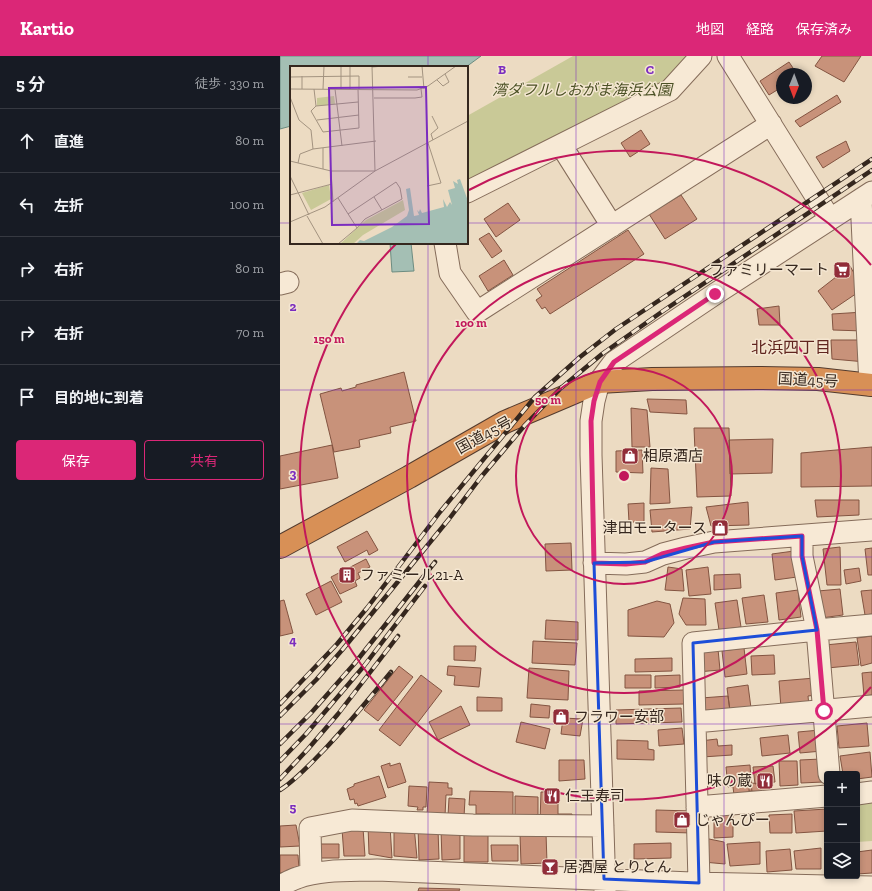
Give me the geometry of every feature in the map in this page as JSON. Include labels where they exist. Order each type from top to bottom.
[{"type":"highway","name":"国道45号","points":[[280,547],[409,477],[505,422],[600,382],[652,379],[758,378],[818,379],[871,385]]},
{"type":"street","points":[[468,192],[670,90],[701,56]]},
{"type":"street","points":[[728,56],[830,219]]},
{"type":"street","points":[[444,244],[450,273],[477,312],[771,124]]},
{"type":"street","points":[[561,145],[612,226]]},
{"type":"street","points":[[605,885],[594,563],[591,421],[594,401],[600,382],[614,362],[867,195]]},
{"type":"street","points":[[867,195],[871,385]]},
{"type":"street","points":[[594,563],[626,564],[645,562],[662,554],[714,542],[872,530]]},
{"type":"street","points":[[802,536],[802,556],[817,630],[829,771]]},
{"type":"street","points":[[694,885],[697,807],[693,643],[872,625]]},
{"type":"street","points":[[695,722],[872,706]]},
{"type":"street","points":[[860,794],[872,792]]},
{"type":"street","points":[[697,807],[824,796]]},
{"type":"street","points":[[603,826],[473,825],[352,820],[310,828],[296,882],[336,871],[377,870],[605,885],[694,885],[800,888],[837,881],[872,887]]},
{"type":"highlighted area","points":[[802,536],[802,556],[817,630],[693,643],[699,883],[604,879],[594,563],[645,562],[714,542]]},
{"type":"green space","name":"湾ダフルしおがま海浜公園","points":[[573,56],[692,56],[665,86],[468,184],[468,115]]},
{"type":"green space","points":[[872,792],[872,841],[860,842],[860,794]]},
{"type":"shaded area","points":[[280,56],[481,56],[467,66],[290,66],[290,126],[280,129]]},
{"type":"shaded area","points":[[390,244],[411,244],[414,271],[392,272]]},
{"type":"building","points":[[822,56],[861,56],[844,82],[815,66]]},
{"type":"building","points":[[789,62],[793,68],[780,68]]},
{"type":"building","points":[[776,71],[776,91],[769,95],[760,81]]},
{"type":"building","points":[[837,95],[841,102],[800,127],[795,121]]},
{"type":"building","points":[[641,130],[650,144],[630,157],[621,143]]},
{"type":"building","points":[[846,141],[850,151],[823,168],[816,157]]},
{"type":"building","points":[[681,195],[697,219],[665,239],[649,214]]},
{"type":"building","points":[[508,203],[520,220],[496,237],[484,219]]},
{"type":"building","points":[[628,230],[644,254],[550,314],[545,307],[542,309],[536,300],[542,296],[537,289]]},
{"type":"building","points":[[489,233],[502,251],[492,258],[479,239]]},
{"type":"building","points":[[504,260],[513,275],[488,291],[479,276]]},
{"type":"building","points":[[850,266],[863,289],[832,310],[818,291]]},
{"type":"building","points":[[779,306],[780,325],[759,325],[757,309]]},
{"type":"building","points":[[864,312],[864,331],[833,330],[832,314]]},
{"type":"building","points":[[831,340],[865,340],[866,362],[832,359]]},
{"type":"building","points":[[404,372],[416,421],[390,427],[391,433],[359,440],[360,447],[334,452],[320,394],[341,388],[342,391],[356,387],[356,385]]},
{"type":"building","points":[[647,399],[686,400],[687,414],[650,412]]},
{"type":"building","points":[[631,408],[647,410],[650,447],[632,447]]},
{"type":"building","points":[[694,428],[729,428],[731,496],[697,497]]},
{"type":"building","points":[[773,439],[772,473],[730,474],[729,440]]},
{"type":"building","points":[[332,445],[338,478],[280,489],[280,456]]},
{"type":"building","points":[[872,447],[872,486],[801,487],[801,453]]},
{"type":"building","points":[[642,450],[643,473],[616,472],[616,451]]},
{"type":"building","points":[[651,468],[668,469],[670,503],[650,504]]},
{"type":"building","points":[[815,500],[859,500],[859,515],[817,517]]},
{"type":"building","points":[[748,502],[749,525],[711,526],[706,507]]},
{"type":"building","points":[[644,503],[644,522],[629,522],[628,504]]},
{"type":"building","points":[[692,507],[690,529],[652,532],[650,510]]},
{"type":"building","points":[[367,531],[378,550],[369,555],[367,550],[345,562],[337,547]]},
{"type":"building","points":[[571,543],[572,570],[546,571],[545,544]]},
{"type":"building","points":[[840,547],[841,585],[827,585],[823,549]]},
{"type":"building","points":[[872,548],[872,575],[868,575],[865,549]]},
{"type":"building","points":[[794,551],[797,577],[775,580],[772,554]]},
{"type":"building","name":"ファミール21-A","points":[[366,559],[370,567],[358,573],[360,578],[355,581],[357,586],[340,594],[331,577]]},
{"type":"building","points":[[668,567],[682,569],[684,591],[665,590]]},
{"type":"building","points":[[708,567],[711,594],[689,596],[686,570]]},
{"type":"building","points":[[859,568],[861,581],[846,584],[844,570]]},
{"type":"building","points":[[740,574],[741,588],[714,590],[714,575]]},
{"type":"building","points":[[331,581],[342,602],[316,615],[306,594]]},
{"type":"building","points":[[840,589],[843,615],[821,618],[818,591]]},
{"type":"building","points":[[798,590],[801,617],[779,620],[776,593]]},
{"type":"building","points":[[872,590],[872,614],[865,615],[861,591]]},
{"type":"building","points":[[764,595],[768,622],[746,624],[742,598]]},
{"type":"building","points":[[683,598],[705,599],[706,625],[686,625],[679,614]]},
{"type":"building","points":[[284,600],[293,633],[280,636],[280,601]]},
{"type":"building","points":[[737,600],[741,627],[719,630],[715,603]]},
{"type":"building","points":[[657,601],[670,604],[674,623],[664,637],[628,636],[628,610]]},
{"type":"building","points":[[546,620],[578,622],[578,640],[545,639]]},
{"type":"building","points":[[872,636],[872,663],[861,666],[857,638]]},
{"type":"building","points":[[533,641],[577,643],[575,665],[532,663]]},
{"type":"building","points":[[856,642],[859,665],[827,668],[825,645]]},
{"type":"building","points":[[454,646],[476,646],[475,661],[454,660]]},
{"type":"building","points":[[744,648],[747,674],[725,677],[722,651]]},
{"type":"building","points":[[718,649],[720,670],[697,672],[699,650]]},
{"type":"building","points":[[774,655],[775,674],[752,675],[751,656]]},
{"type":"building","points":[[672,658],[672,671],[635,672],[635,659]]},
{"type":"building","points":[[399,666],[413,677],[378,721],[364,710]]},
{"type":"building","points":[[448,666],[481,668],[479,687],[454,685],[455,676],[447,675]]},
{"type":"building","points":[[529,668],[569,671],[568,700],[527,698]]},
{"type":"building","points":[[872,672],[872,695],[864,696],[862,673]]},
{"type":"building","points":[[421,675],[442,691],[400,746],[379,730]]},
{"type":"building","points":[[625,675],[651,675],[651,688],[625,688]]},
{"type":"building","points":[[680,675],[680,687],[655,688],[655,676]]},
{"type":"building","points":[[815,678],[817,695],[808,696],[809,706],[781,708],[779,681]]},
{"type":"building","points":[[748,685],[751,708],[730,711],[727,688]]},
{"type":"building","points":[[684,690],[684,704],[639,705],[639,691]]},
{"type":"building","points":[[728,696],[730,711],[702,713],[701,698]]},
{"type":"building","points":[[477,697],[502,698],[502,711],[477,711]]},
{"type":"building","points":[[531,704],[550,706],[549,718],[530,717]]},
{"type":"building","points":[[461,706],[470,725],[438,740],[429,722]]},
{"type":"building","points":[[681,708],[682,722],[616,724],[616,710]]},
{"type":"building","points":[[563,718],[583,719],[580,736],[561,734]]},
{"type":"building","points":[[521,722],[550,729],[545,749],[516,742]]},
{"type":"building","points":[[867,723],[869,746],[839,748],[837,726]]},
{"type":"building","points":[[682,728],[684,744],[659,746],[658,730]]},
{"type":"building","points":[[820,730],[822,751],[800,753],[798,732]]},
{"type":"building","points":[[788,735],[790,753],[762,756],[760,738]]},
{"type":"building","points":[[717,739],[718,746],[732,745],[732,755],[702,757],[700,741]]},
{"type":"building","points":[[617,740],[648,741],[648,749],[654,750],[654,760],[617,759]]},
{"type":"building","points":[[870,752],[872,777],[860,779],[860,771],[842,771],[840,756]]},
{"type":"building","points":[[821,759],[823,782],[801,783],[800,760]]},
{"type":"building","points":[[559,760],[584,760],[585,779],[559,781]]},
{"type":"building","points":[[779,761],[797,761],[798,785],[780,786]]},
{"type":"building","points":[[390,763],[390,766],[400,763],[406,782],[388,788],[381,766]]},
{"type":"building","points":[[750,765],[752,793],[734,795],[733,787],[728,787],[726,767]]},
{"type":"building","points":[[773,766],[775,782],[755,784],[753,767]]},
{"type":"building","points":[[379,776],[386,797],[358,806],[357,803],[355,804],[354,799],[350,800],[347,789],[354,786],[354,784]]},
{"type":"building","points":[[429,782],[448,783],[448,788],[452,788],[452,795],[446,795],[445,816],[427,815]]},
{"type":"building","points":[[749,783],[769,784],[769,792],[749,791]]},
{"type":"building","points":[[409,786],[427,787],[426,807],[423,807],[423,810],[417,810],[418,807],[408,806]]},
{"type":"building","points":[[470,791],[513,792],[513,822],[490,822],[490,814],[476,814],[476,805],[469,805]]},
{"type":"building","points":[[541,792],[558,792],[558,814],[572,814],[572,822],[540,822]]},
{"type":"building","points":[[515,796],[538,797],[538,821],[515,820]]},
{"type":"building","points":[[449,798],[465,799],[464,817],[448,816]]},
{"type":"building","points":[[824,809],[824,831],[796,833],[794,811]]},
{"type":"building","points":[[656,810],[692,811],[692,833],[656,832]]},
{"type":"building","points":[[714,814],[733,814],[733,837],[714,838]]},
{"type":"building","points":[[792,814],[792,833],[770,833],[769,815]]},
{"type":"building","points":[[296,825],[300,846],[280,847],[280,826]]},
{"type":"building","points":[[368,825],[390,826],[392,858],[369,854]]},
{"type":"building","points":[[394,826],[414,826],[417,858],[394,856]]},
{"type":"building","points":[[418,826],[438,829],[439,859],[419,860]]},
{"type":"building","points":[[363,828],[365,856],[344,856],[342,829]]},
{"type":"building","points":[[441,830],[460,830],[460,859],[442,860]]},
{"type":"building","points":[[546,833],[547,863],[521,864],[520,834]]},
{"type":"building","points":[[464,834],[488,834],[488,862],[464,862]]},
{"type":"building","points":[[704,838],[724,842],[725,864],[703,862]]},
{"type":"building","points":[[760,842],[760,864],[730,866],[727,844]]},
{"type":"building","points":[[671,843],[671,858],[634,859],[634,844]]},
{"type":"building","points":[[315,844],[339,844],[339,858],[315,858]]},
{"type":"building","points":[[491,845],[518,845],[518,861],[492,861]]},
{"type":"building","points":[[821,848],[821,869],[796,869],[794,851]]},
{"type":"building","points":[[790,849],[792,870],[767,872],[766,851]]},
{"type":"building","points":[[872,850],[872,873],[860,874],[860,852]]},
{"type":"building","points":[[280,855],[298,855],[299,869],[292,872],[280,873]]},
{"type":"building","points":[[419,888],[460,889],[459,891],[418,891]]},
{"type":"railway","points":[[280,704],[337,644],[367,608],[440,512],[535,397],[580,357],[616,329],[872,159]]},
{"type":"railway","points":[[280,716],[316,680],[343,649],[449,519],[481,477],[525,425],[561,388],[602,354],[663,311],[872,170]]},
{"type":"railway","points":[[280,744],[311,713],[355,663],[435,562]]},
{"type":"railway","points":[[280,761],[306,734],[364,666],[425,586]]},
{"type":"railway","points":[[280,779],[338,714],[398,636]]},
{"type":"railway","points":[[280,790],[297,777],[332,742],[391,672]]},
{"type":"place","name":"ファミリーマート","points":[[842,270]]},
{"type":"place","name":"相原酒店","points":[[630,456]]},
{"type":"place","name":"津田モータース","points":[[720,528]]},
{"type":"place","name":"ファミール21-A","points":[[347,575]]},
{"type":"place","name":"フラワー安部","points":[[561,717]]},
{"type":"place","name":"味の蔵","points":[[765,781]]},
{"type":"place","name":"仁王寿司","points":[[552,796]]},
{"type":"place","name":"じゃんぴー","points":[[682,820]]},
{"type":"place","name":"居酒屋 とりとん","points":[[550,867]]},
{"type":"district","name":"北浜四丁目","points":[[791,347]]},
{"type":"route","points":[[715,294],[614,362],[600,382],[594,401],[591,421],[594,563],[626,564],[645,562],[662,554],[714,542],[802,536],[802,556],[817,630],[824,711]]}]
